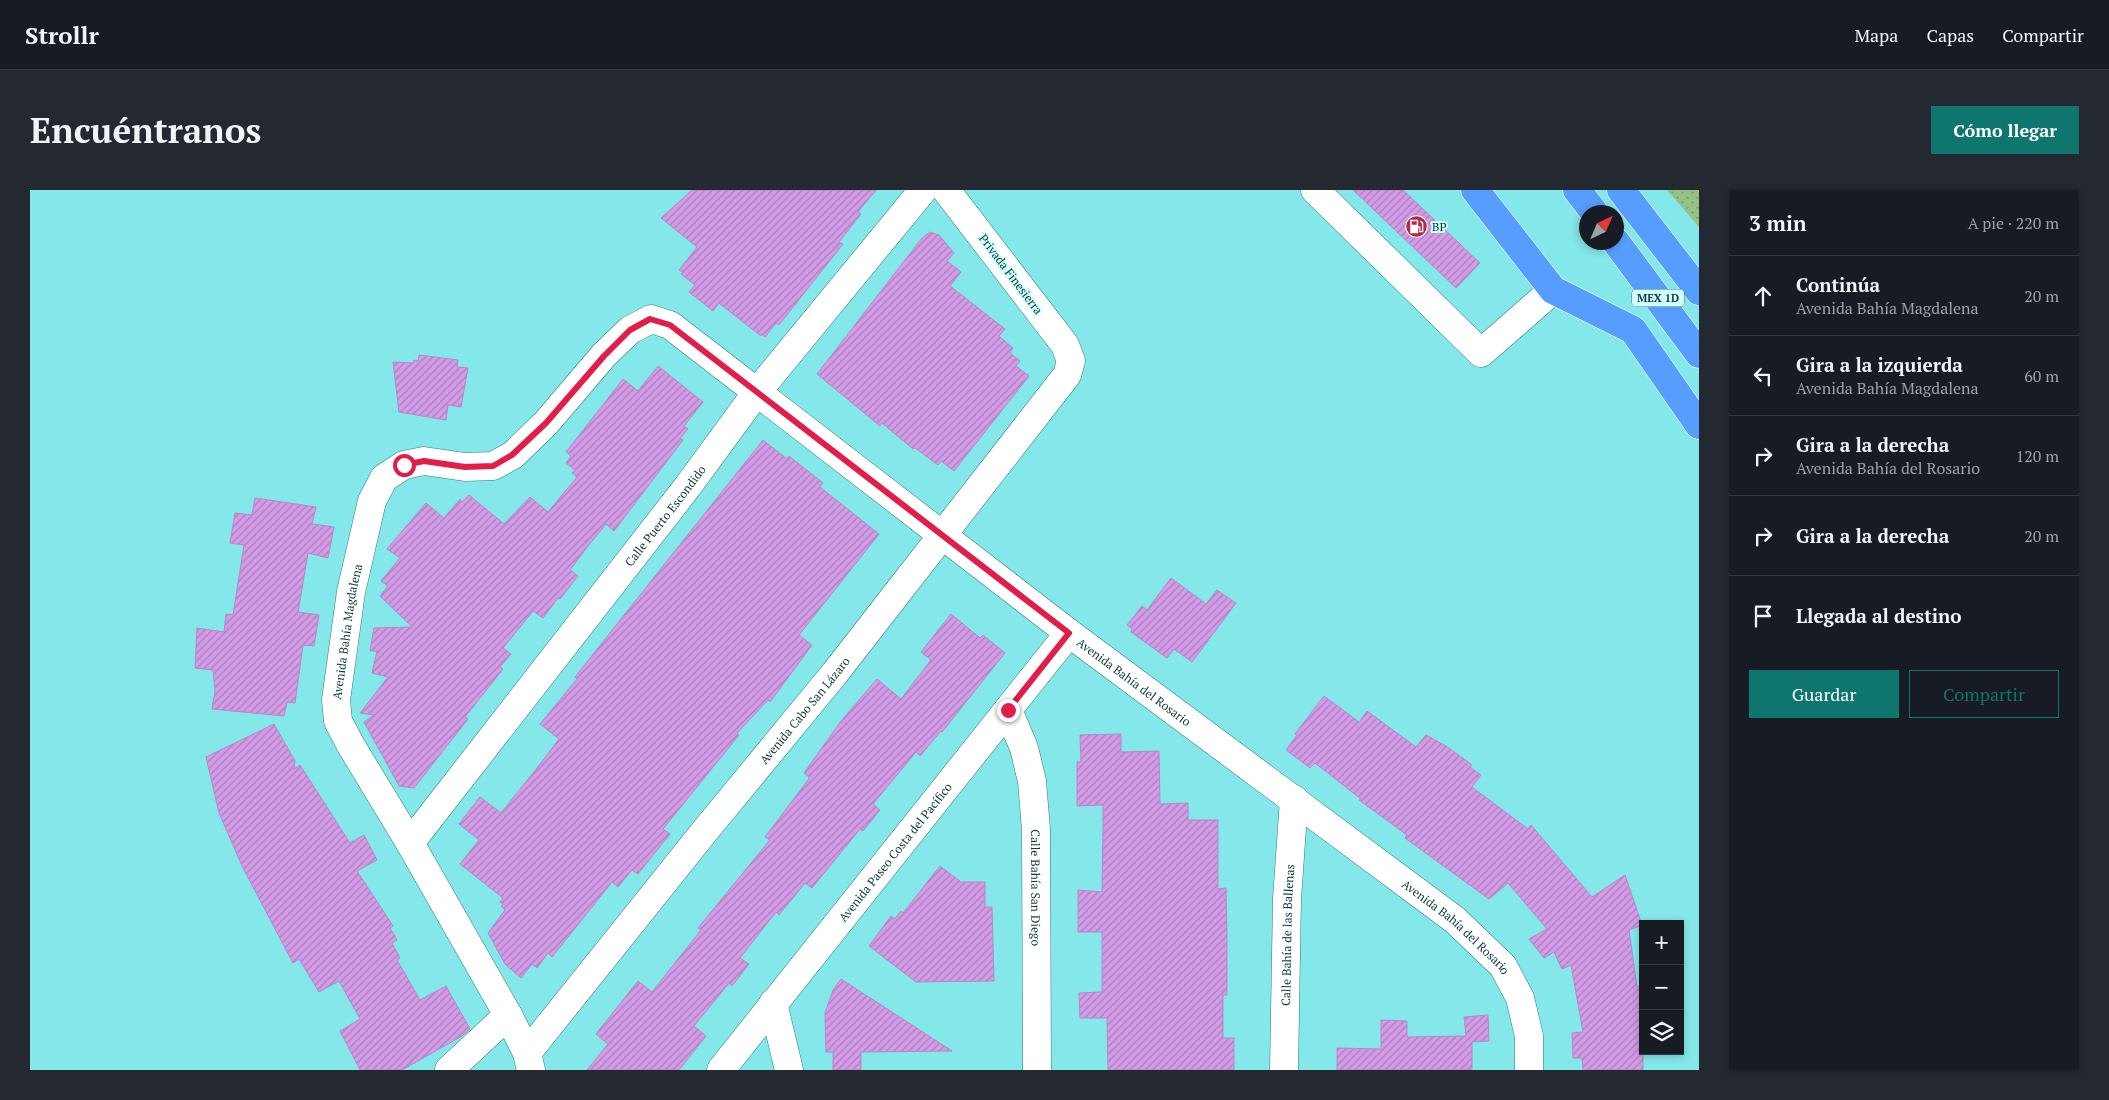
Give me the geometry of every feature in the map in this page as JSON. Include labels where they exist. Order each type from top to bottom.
[{"type":"highway","points":[[1475,190],[1553,290],[1633,330],[1699,425]]},
{"type":"highway","points":[[1577,190],[1589,205]]},
{"type":"highway","name":"MEX 1D","points":[[1621,190],[1699,291]]},
{"type":"highway","name":"MEX 1D","points":[[1622,250],[1699,354]]},
{"type":"street","name":"Calle Puerto Escondido","points":[[410,843],[688,486],[757,392],[923,190]]},
{"type":"street","name":"Privada Finesierra","points":[[946,190],[1065,345],[1071,361]]},
{"type":"street","points":[[1315,190],[1481,354],[1553,290]]},
{"type":"street","name":"Avenida Bahía del Rosario","points":[[650,319],[670,325],[1069,633],[1455,920],[1503,966],[1520,998],[1530,1036],[1530,1070]]},
{"type":"street","name":"Avenida Bahía Magdalena","points":[[529,1061],[508,1015],[338,721],[336,700],[352,592],[372,501],[384,478],[404,465],[424,461],[465,467],[493,466],[512,455],[546,423],[604,356],[630,330],[650,319]]},
{"type":"street","name":"Avenida Cabo San Lázaro","points":[[529,1061],[704,832],[835,673],[943,536],[1067,375],[1071,361]]},
{"type":"street","name":"Avenida Paseo Costa del Pacífico","points":[[721,1070],[1069,633]]},
{"type":"street","name":"Calle Bahía San Diego","points":[[1008,710],[1024,748],[1033,790],[1036,830],[1037,1070]]},
{"type":"street","name":"Calle Bahía de las Ballenas","points":[[1284,1070],[1287,899],[1294,799]]},
{"type":"street","points":[[773,1003],[788,1070]]},
{"type":"street","points":[[449,1070],[508,1015]]},
{"type":"green space","points":[[1667,190],[1699,190],[1699,227]]},
{"type":"building","points":[[692,190],[876,190],[858,212],[861,214],[839,242],[843,244],[779,325],[776,323],[765,337],[762,334],[761,336],[719,303],[713,311],[689,292],[695,285],[681,274],[683,272],[679,270],[697,247],[661,218]]},
{"type":"building","name":"BP","points":[[1353,190],[1403,190],[1480,263],[1456,288]]},
{"type":"building","points":[[930,232],[939,235],[954,253],[947,261],[961,272],[950,286],[1005,329],[999,336],[1013,348],[1010,353],[1020,361],[1016,366],[1029,376],[954,471],[941,461],[938,465],[915,448],[913,449],[882,423],[880,426],[817,374],[922,238]]},
{"type":"building","points":[[419,355],[458,360],[457,367],[468,368],[461,407],[448,405],[446,420],[399,412],[393,362],[413,363],[414,360],[418,361]]},
{"type":"building","points":[[658,366],[703,402],[684,426],[688,429],[680,438],[683,440],[614,531],[606,524],[588,546],[570,570],[578,576],[560,599],[558,598],[543,618],[533,611],[503,648],[511,654],[500,667],[503,669],[465,717],[468,719],[414,788],[399,786],[364,722],[374,715],[360,713],[388,677],[372,673],[377,651],[370,651],[374,628],[412,627],[380,596],[388,586],[381,581],[400,558],[387,549],[426,503],[444,518],[460,499],[462,502],[469,495],[504,524],[530,497],[548,512],[577,477],[572,473],[575,470],[566,463],[571,456],[566,452],[623,379],[638,391]]},
{"type":"building","points":[[763,440],[787,459],[789,456],[823,483],[820,487],[879,534],[799,635],[812,645],[770,702],[768,700],[737,733],[739,735],[663,829],[670,834],[638,874],[632,870],[618,887],[612,882],[552,957],[548,953],[537,968],[532,964],[521,978],[505,964],[488,933],[505,910],[500,902],[503,898],[460,864],[479,840],[459,824],[480,797],[501,813],[541,763],[559,739],[540,724]]},
{"type":"building","points":[[255,498],[316,507],[312,524],[334,527],[328,558],[308,553],[298,612],[319,615],[314,646],[303,645],[295,703],[287,702],[284,716],[212,709],[215,691],[213,670],[195,668],[197,628],[224,632],[226,614],[233,615],[244,545],[230,543],[235,513],[252,515]]},
{"type":"building","points":[[1171,578],[1206,604],[1217,590],[1236,603],[1192,662],[1174,649],[1167,658],[1131,632],[1132,629],[1127,625],[1142,606],[1147,610]]},
{"type":"building","points":[[951,614],[980,638],[983,635],[1005,653],[942,732],[920,756],[916,752],[873,804],[880,810],[863,831],[860,829],[812,888],[805,883],[779,915],[776,912],[740,958],[749,964],[732,986],[729,983],[694,1026],[706,1036],[679,1070],[587,1070],[608,1044],[596,1034],[638,981],[652,992],[701,930],[698,928],[770,840],[765,837],[808,780],[809,777],[804,773],[841,721],[877,679],[901,699],[931,660],[921,652]]},
{"type":"building","points":[[1324,696],[1359,722],[1367,711],[1416,747],[1426,735],[1446,746],[1472,765],[1470,767],[1481,775],[1472,787],[1528,829],[1531,825],[1592,897],[1625,875],[1640,920],[1639,926],[1629,930],[1637,987],[1639,987],[1639,1055],[1643,1055],[1643,1070],[1583,1070],[1582,1058],[1573,1058],[1572,1033],[1583,1032],[1571,965],[1562,969],[1554,952],[1544,958],[1529,939],[1547,929],[1508,883],[1489,899],[1405,838],[1407,835],[1359,800],[1361,799],[1315,763],[1310,768],[1286,750],[1297,735],[1295,734]]},
{"type":"building","points":[[274,724],[295,761],[294,769],[300,765],[350,843],[364,835],[377,860],[357,871],[393,926],[390,928],[397,940],[392,943],[400,958],[397,960],[420,1000],[446,986],[470,1029],[462,1036],[402,1070],[360,1070],[340,1031],[360,1019],[339,981],[319,992],[299,959],[293,963],[242,866],[219,813],[206,757]]},
{"type":"building","points":[[1121,734],[1121,752],[1159,751],[1160,804],[1188,803],[1188,820],[1218,820],[1218,889],[1226,888],[1227,995],[1223,995],[1223,1038],[1234,1038],[1234,1070],[1108,1070],[1107,1018],[1080,1018],[1079,993],[1102,992],[1102,932],[1078,932],[1078,890],[1102,892],[1103,805],[1077,806],[1077,762],[1081,762],[1080,735]]},
{"type":"building","points":[[940,866],[961,882],[985,882],[985,907],[992,907],[994,981],[916,982],[869,946],[891,916],[895,919],[901,911],[903,913]]},
{"type":"building","points":[[841,979],[952,1051],[861,1052],[861,1070],[833,1070],[833,1052],[826,1052],[825,1013],[833,990]]},
{"type":"building","points":[[1488,1015],[1489,1041],[1472,1042],[1472,1070],[1337,1070],[1337,1048],[1381,1049],[1381,1020],[1407,1021],[1407,1037],[1466,1036],[1464,1017]]},
{"type":"place","name":"BP","points":[[1416,226]]},
{"type":"route","points":[[404,465],[424,461],[465,467],[493,466],[512,455],[546,423],[604,356],[630,330],[650,319],[670,325],[1069,633],[1008,710]]}]
